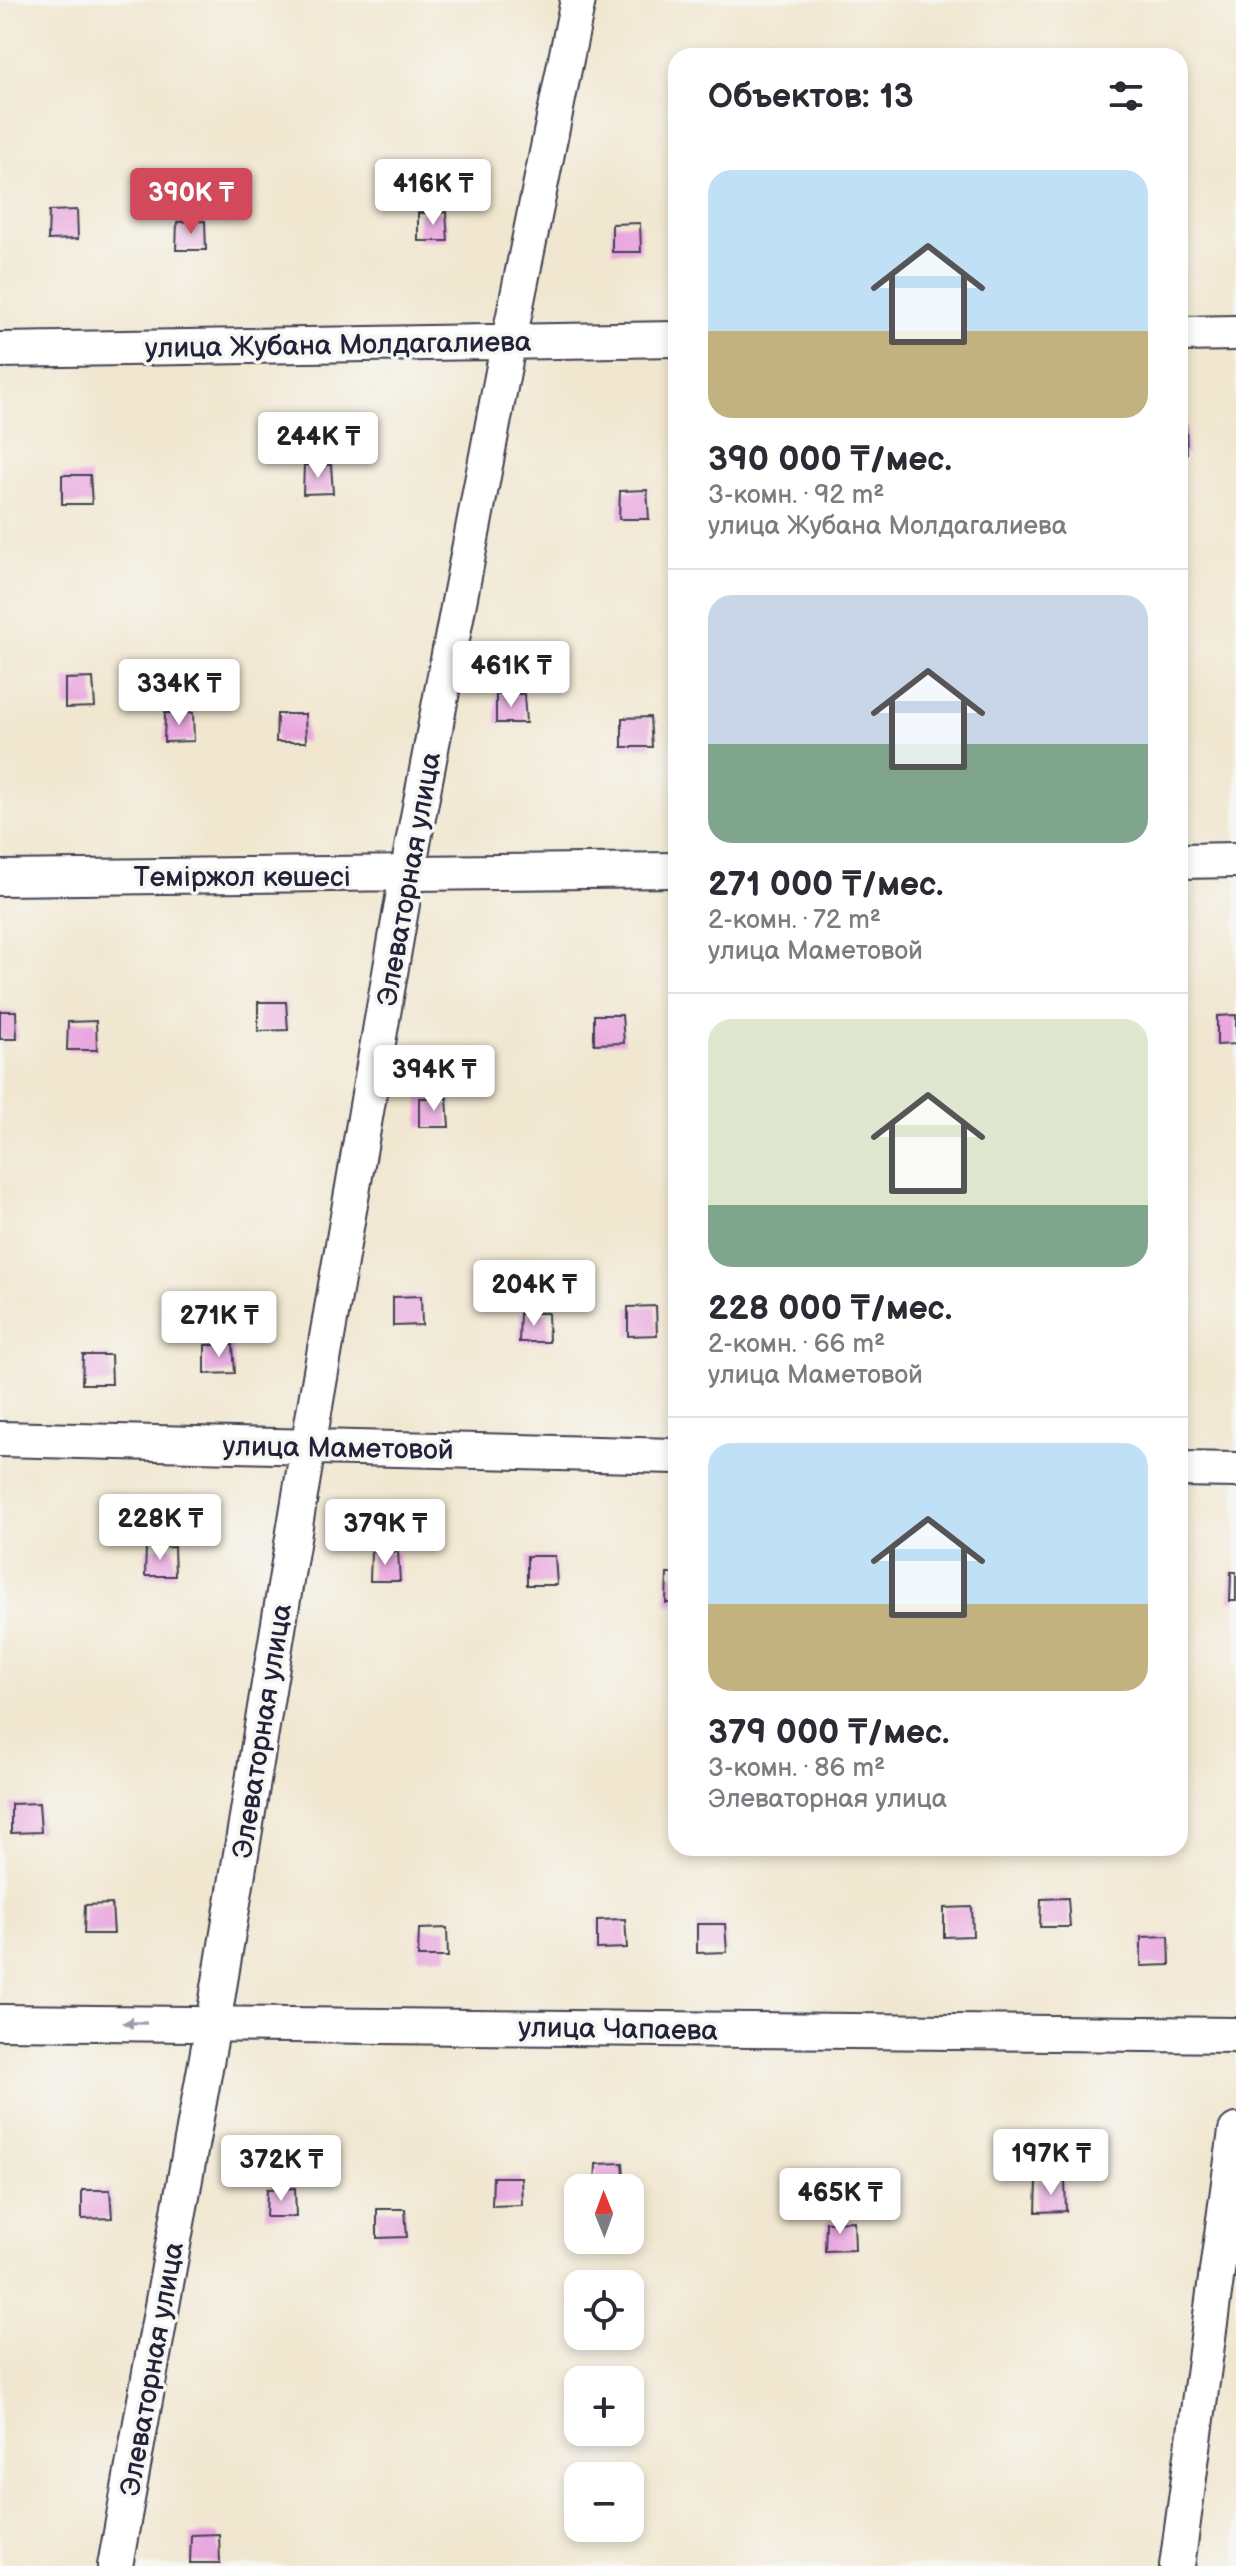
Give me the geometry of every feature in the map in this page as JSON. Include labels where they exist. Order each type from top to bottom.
[{"type":"street","name":"Элеваторная улица","points":[[115,2566],[213,2024],[407,875],[509,340],[578,0]]},
{"type":"street","points":[[1188,334],[1236,333]]},
{"type":"street","name":"улица Жубана Молдагалиева","points":[[0,350],[668,339]]},
{"type":"street","points":[[1188,861],[1236,860]]},
{"type":"street","name":"Теміржол көшесі","points":[[0,878],[668,870]]},
{"type":"street","name":"улица Маметовой","points":[[0,1439],[668,1456]]},
{"type":"street","points":[[1188,1469],[1236,1470]]},
{"type":"street","name":"улица Чапаева","points":[[0,2022],[1236,2035]]},
{"type":"street","points":[[1177,2566],[1236,2131]]},
{"type":"building","points":[[77,210],[78,239],[48,240],[49,211]]},
{"type":"building","points":[[446,212],[448,241],[418,241],[418,213]]},
{"type":"building","points":[[205,221],[206,250],[176,250],[177,222]]},
{"type":"building","points":[[640,223],[641,252],[612,252],[612,224]]},
{"type":"building","points":[[304,465],[331,465],[333,493],[303,494]]},
{"type":"building","points":[[62,475],[90,475],[92,504],[62,504]]},
{"type":"building","points":[[647,490],[649,519],[619,519],[620,491]]},
{"type":"building","points":[[93,678],[95,707],[65,708],[65,679]]},
{"type":"building","points":[[496,694],[524,694],[526,723],[496,723]]},
{"type":"building","points":[[165,713],[193,713],[194,741],[164,742]]},
{"type":"building","points":[[277,714],[305,714],[306,742],[276,742]]},
{"type":"building","points":[[650,717],[652,747],[622,747],[622,718]]},
{"type":"building","points":[[258,1002],[286,1002],[288,1030],[258,1031]]},
{"type":"building","points":[[0,1011],[16,1011],[17,1039],[0,1039]]},
{"type":"building","points":[[594,1015],[622,1015],[624,1043],[594,1044]]},
{"type":"building","points":[[1236,1015],[1236,1044],[1217,1045],[1217,1016]]},
{"type":"building","points":[[96,1021],[97,1050],[67,1050],[68,1022]]},
{"type":"building","points":[[419,1098],[447,1098],[449,1127],[419,1127]]},
{"type":"building","points":[[421,1296],[422,1325],[393,1326],[393,1297]]},
{"type":"building","points":[[656,1306],[657,1335],[628,1336],[628,1307]]},
{"type":"building","points":[[520,1313],[548,1313],[549,1342],[519,1342]]},
{"type":"building","points":[[205,1345],[233,1345],[235,1373],[205,1374]]},
{"type":"building","points":[[83,1355],[111,1355],[112,1384],[82,1384]]},
{"type":"building","points":[[174,1547],[175,1576],[145,1576],[146,1548]]},
{"type":"building","points":[[371,1552],[398,1552],[400,1581],[370,1581]]},
{"type":"building","points":[[527,1556],[555,1556],[557,1585],[527,1585]]},
{"type":"building","points":[[1231,1572],[1236,1572],[1236,1601],[1230,1601]]},
{"type":"building","points":[[667,1574],[668,1574],[668,1603]]},
{"type":"building","points":[[39,1803],[41,1832],[11,1833],[11,1804]]},
{"type":"building","points":[[1068,1898],[1070,1927],[1040,1927],[1041,1899]]},
{"type":"building","points":[[112,1904],[114,1934],[84,1934],[85,1905]]},
{"type":"building","points":[[972,1907],[973,1936],[944,1937],[944,1908]]},
{"type":"building","points":[[625,1919],[627,1948],[597,1949],[597,1920]]},
{"type":"building","points":[[697,1924],[725,1924],[727,1952],[697,1953]]},
{"type":"building","points":[[447,1928],[448,1957],[418,1957],[419,1929]]},
{"type":"building","points":[[1169,1936],[1170,1965],[1141,1966],[1141,1937]]},
{"type":"building","points":[[623,2163],[624,2174],[596,2174],[596,2164]]},
{"type":"building","points":[[493,2177],[521,2177],[522,2205],[492,2206]]},
{"type":"building","points":[[1037,2182],[1065,2182],[1066,2211],[1036,2212]]},
{"type":"building","points":[[295,2188],[296,2217],[266,2217],[267,2189]]},
{"type":"building","points":[[82,2190],[110,2190],[112,2218],[82,2219]]},
{"type":"building","points":[[377,2209],[405,2209],[407,2237],[377,2238]]},
{"type":"building","points":[[854,2221],[855,2250],[825,2251],[826,2222]]},
{"type":"building","points":[[219,2534],[220,2563],[190,2563],[191,2535]]}]
